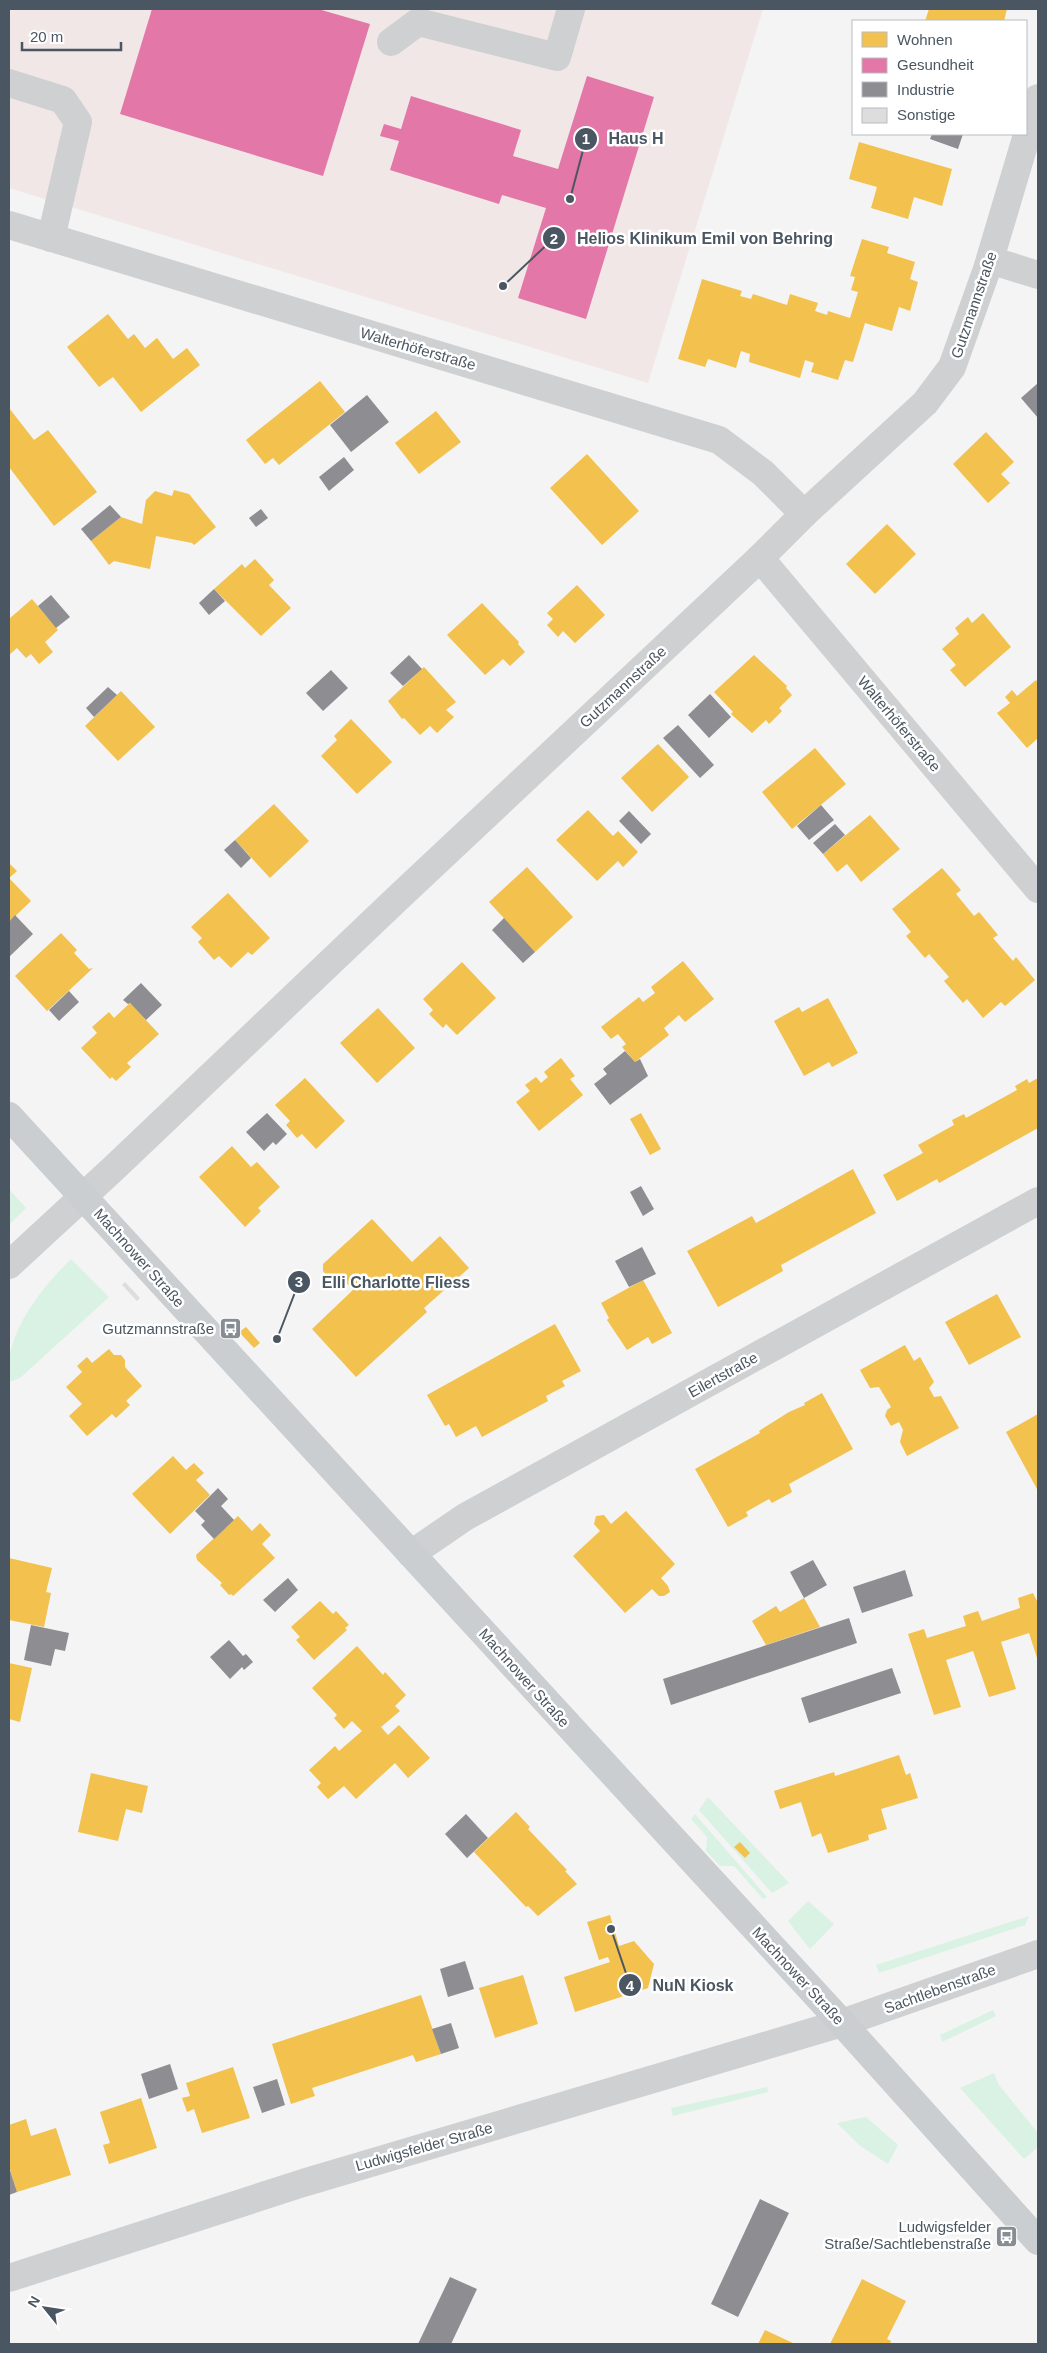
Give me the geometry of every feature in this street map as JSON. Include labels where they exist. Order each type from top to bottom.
[{"type":"main road","name":"Machnower Straße","points":[[9,1116],[842,2024],[1038,2241]]},
{"type":"street","points":[[391,42],[418,22],[557,57],[571,9]]},
{"type":"street","points":[[9,83],[63,100],[78,122],[51,238]]},
{"type":"street","name":"Gutzmannstraße","points":[[9,1265],[760,558],[804,514],[925,403],[952,367],[990,260],[1038,98]]},
{"type":"street","name":"Walterhöferstraße","points":[[9,225],[719,440],[763,473],[804,514]]},
{"type":"street","points":[[990,260],[1038,275]]},
{"type":"street","name":"Walterhöferstraße","points":[[760,558],[1038,889]]},
{"type":"street","name":"Eilertstraße","points":[[411,1554],[465,1518],[1038,1201]]},
{"type":"street","name":"Sachtlebenstraße","points":[[842,2024],[1038,1954]]},
{"type":"street","name":"Ludwigsfelder Straße","points":[[9,2278],[303,2183],[842,2024]]},
{"type":"shaded area","points":[[9,9],[763,9],[648,383],[9,188]]},
{"type":"green space","points":[[9,1189],[26,1208],[9,1225]]},
{"type":"green space","points":[[71,1259],[109,1297],[20,1378],[9,1382],[9,1358],[18,1330],[32,1304]]},
{"type":"green space","points":[[708,1797],[789,1883],[772,1893],[699,1810]]},
{"type":"green space","points":[[695,1814],[767,1897],[763,1899],[734,1866],[720,1866],[706,1851],[707,1837],[691,1819]]},
{"type":"green space","points":[[808,1901],[834,1924],[810,1949],[788,1921]]},
{"type":"green space","points":[[1029,1916],[1025,1925],[879,1973],[876,1965]]},
{"type":"green space","points":[[993,2010],[996,2016],[942,2042],[940,2035]]},
{"type":"green space","points":[[994,2073],[999,2085],[1038,2133],[1038,2147],[1024,2159],[960,2088]]},
{"type":"green space","points":[[767,2087],[768,2092],[673,2116],[671,2108]]},
{"type":"green space","points":[[866,2117],[898,2145],[888,2164],[859,2145],[837,2123]]},
{"type":"building: Wohnen","points":[[929,9],[1007,9],[1004,20],[925,20]]},
{"type":"building: Wohnen","points":[[859,142],[952,169],[942,206],[914,197],[908,219],[871,208],[877,187],[849,179]]},
{"type":"building: Wohnen","points":[[862,239],[889,247],[887,253],[915,262],[910,279],[918,282],[910,311],[899,307],[892,331],[865,323],[853,362],[845,360],[838,380],[811,372],[814,363],[805,360],[800,378],[749,362],[750,354],[741,351],[736,368],[708,359],[705,367],[678,359],[702,279],[742,291],[740,296],[751,299],[753,294],[787,305],[790,294],[818,303],[815,311],[827,315],[828,311],[850,318],[858,292],[851,290],[855,277],[850,276]]},
{"type":"building: Wohnen","points":[[108,314],[128,339],[134,334],[145,348],[157,338],[173,359],[187,348],[200,365],[141,412],[113,377],[99,387],[67,347]]},
{"type":"building: Wohnen","points":[[320,381],[345,412],[279,465],[273,458],[265,464],[246,440]]},
{"type":"building: Wohnen","points":[[9,408],[34,440],[48,430],[97,492],[54,526],[9,467]]},
{"type":"building: Wohnen","points":[[436,411],[461,442],[419,474],[395,443]]},
{"type":"building: Wohnen","points":[[986,432],[1014,462],[1001,474],[1010,483],[988,503],[953,464]]},
{"type":"building: Wohnen","points":[[587,454],[639,511],[602,545],[550,488]]},
{"type":"building: Wohnen","points":[[174,490],[189,494],[216,527],[194,545],[156,536],[150,569],[114,561],[109,565],[91,541],[121,517],[142,524],[146,500],[155,491],[172,496]]},
{"type":"building: Wohnen","points":[[887,524],[916,554],[875,594],[846,564]]},
{"type":"building: Wohnen","points":[[255,559],[274,580],[269,585],[291,608],[261,636],[214,589],[242,564],[245,568]]},
{"type":"building: Wohnen","points":[[577,585],[605,615],[575,643],[563,631],[558,637],[547,625],[553,619],[547,613]]},
{"type":"building: Wohnen","points":[[32,599],[58,630],[45,642],[53,652],[39,664],[31,654],[26,658],[17,648],[9,655],[9,619]]},
{"type":"building: Wohnen","points":[[482,603],[519,642],[518,644],[525,652],[510,666],[503,659],[485,675],[447,635]]},
{"type":"building: Wohnen","points":[[983,613],[1011,647],[965,687],[950,670],[956,665],[942,649],[959,634],[955,628],[968,617],[972,623]]},
{"type":"building: Wohnen","points":[[754,655],[787,686],[786,688],[792,695],[779,708],[782,711],[769,724],[766,720],[752,733],[731,714],[733,712],[714,692]]},
{"type":"building: Wohnen","points":[[424,667],[456,702],[446,710],[454,717],[437,733],[430,726],[420,735],[404,718],[402,719],[388,701]]},
{"type":"building: Wohnen","points":[[1036,680],[1038,683],[1038,738],[1027,748],[997,713],[1010,703],[1005,697],[1012,690],[1017,696]]},
{"type":"building: Wohnen","points":[[121,691],[155,727],[118,761],[85,726]]},
{"type":"building: Wohnen","points":[[351,719],[392,762],[357,794],[321,756],[337,740],[334,736]]},
{"type":"building: Wohnen","points":[[658,744],[689,777],[652,812],[621,778]]},
{"type":"building: Wohnen","points":[[815,748],[846,784],[792,829],[762,792]]},
{"type":"building: Wohnen","points":[[274,804],[309,841],[270,878],[235,840]]},
{"type":"building: Wohnen","points":[[588,810],[613,836],[618,831],[638,852],[623,867],[618,861],[597,881],[556,840]]},
{"type":"building: Wohnen","points":[[870,815],[900,849],[861,882],[847,864],[837,872],[823,854]]},
{"type":"building: Wohnen","points":[[9,863],[17,871],[9,878]]},
{"type":"building: Wohnen","points":[[527,867],[573,917],[535,952],[489,902]]},
{"type":"building: Wohnen","points":[[942,868],[961,890],[956,894],[974,916],[979,912],[998,935],[993,938],[1013,961],[1016,957],[1035,980],[1005,1006],[1001,1002],[983,1018],[967,999],[963,1003],[944,981],[949,977],[929,954],[925,958],[906,936],[911,932],[892,909]]},
{"type":"building: Wohnen","points":[[9,878],[31,901],[9,922]]},
{"type":"building: Wohnen","points":[[228,893],[270,938],[252,955],[248,952],[231,968],[219,956],[214,960],[198,942],[202,938],[191,927]]},
{"type":"building: Wohnen","points":[[61,933],[77,950],[74,953],[89,969],[93,968],[47,1011],[15,976]]},
{"type":"building: Wohnen","points":[[683,961],[714,999],[685,1022],[679,1015],[664,1028],[669,1035],[635,1062],[622,1047],[626,1044],[618,1034],[611,1039],[601,1027],[639,997],[643,1002],[655,993],[651,987]]},
{"type":"building: Wohnen","points":[[462,962],[496,998],[457,1035],[446,1024],[443,1028],[429,1014],[433,1010],[423,999]]},
{"type":"building: Wohnen","points":[[828,998],[858,1053],[832,1067],[829,1062],[804,1076],[774,1021],[799,1007],[802,1012]]},
{"type":"building: Wohnen","points":[[130,1003],[159,1034],[127,1063],[131,1067],[116,1081],[112,1077],[110,1079],[81,1048],[97,1033],[92,1027],[109,1012],[114,1018]]},
{"type":"building: Wohnen","points":[[378,1008],[415,1048],[377,1083],[340,1043]]},
{"type":"building: Wohnen","points":[[561,1058],[575,1076],[570,1079],[583,1095],[539,1131],[516,1102],[530,1091],[525,1085],[536,1077],[541,1083],[548,1077],[544,1072]]},
{"type":"building: Wohnen","points":[[305,1078],[345,1121],[316,1149],[302,1134],[297,1138],[286,1125],[290,1121],[275,1105]]},
{"type":"building: Wohnen","points":[[1038,1078],[1038,1128],[939,1183],[937,1179],[897,1201],[883,1175],[923,1153],[918,1145],[954,1125],[952,1120],[964,1114],[966,1118],[1017,1090],[1015,1086],[1027,1079],[1029,1083]]},
{"type":"building: Wohnen","points":[[641,1113],[661,1149],[650,1155],[630,1119]]},
{"type":"building: Wohnen","points":[[232,1146],[251,1167],[257,1162],[280,1187],[258,1208],[261,1211],[245,1227],[199,1177]]},
{"type":"building: Wohnen","points":[[853,1169],[876,1213],[781,1265],[783,1271],[718,1307],[687,1251],[752,1216],[756,1223]]},
{"type":"building: Wohnen","points":[[372,1219],[412,1262],[440,1236],[469,1268],[424,1308],[427,1312],[356,1377],[312,1329],[353,1290],[342,1278],[332,1281],[323,1271],[323,1264]]},
{"type":"building: Wohnen","points":[[643,1280],[672,1333],[652,1344],[648,1337],[627,1350],[607,1320],[609,1318],[601,1303]]},
{"type":"building: Wohnen","points":[[997,1294],[1021,1337],[969,1365],[945,1322]]},
{"type":"building: Wohnen","points":[[555,1324],[581,1371],[562,1381],[565,1386],[546,1396],[548,1401],[482,1437],[476,1426],[456,1437],[449,1424],[445,1426],[427,1395]]},
{"type":"building: Wohnen","points":[[246,1327],[260,1343],[254,1348],[239,1332]]},
{"type":"building: Wohnen","points":[[905,1345],[914,1361],[920,1357],[934,1382],[929,1388],[934,1397],[941,1396],[959,1428],[907,1456],[900,1442],[903,1430],[899,1422],[891,1426],[885,1416],[887,1410],[891,1407],[879,1387],[870,1388],[860,1370]]},
{"type":"building: Wohnen","points":[[109,1349],[114,1355],[121,1355],[125,1360],[125,1367],[142,1386],[126,1401],[130,1405],[116,1418],[112,1414],[87,1436],[69,1416],[82,1404],[66,1387],[82,1372],[77,1366],[87,1357],[92,1363]]},
{"type":"building: Wohnen","points":[[822,1393],[853,1449],[789,1484],[792,1492],[772,1503],[769,1499],[746,1512],[748,1516],[728,1527],[695,1469],[760,1433],[759,1431]]},
{"type":"building: Wohnen","points":[[1038,1414],[1038,1491],[1006,1432]]},
{"type":"building: Wohnen","points":[[173,1456],[186,1470],[194,1463],[204,1473],[196,1480],[210,1495],[170,1534],[132,1494]]},
{"type":"building: Wohnen","points":[[626,1511],[675,1564],[661,1578],[668,1586],[670,1592],[664,1596],[659,1596],[652,1589],[625,1613],[573,1556],[600,1531],[594,1524],[596,1516],[604,1515],[611,1524]]},
{"type":"building: Wohnen","points":[[238,1516],[252,1531],[260,1523],[271,1535],[262,1544],[275,1558],[233,1596],[229,1595],[220,1585],[222,1583],[197,1560],[196,1555]]},
{"type":"building: Wohnen","points":[[9,1558],[52,1568],[46,1592],[51,1593],[44,1627],[9,1620]]},
{"type":"building: Wohnen","points":[[1033,1593],[1038,1603],[1038,1661],[1029,1633],[1001,1642],[1016,1689],[989,1697],[973,1651],[946,1660],[961,1707],[934,1715],[908,1634],[924,1629],[927,1638],[966,1626],[963,1616],[978,1611],[982,1621],[1020,1608],[1018,1598]]},
{"type":"building: Wohnen","points":[[804,1598],[820,1627],[766,1645],[752,1621],[776,1606],[780,1612]]},
{"type":"building: Wohnen","points":[[320,1601],[333,1614],[336,1611],[349,1625],[345,1628],[347,1630],[314,1660],[296,1640],[300,1637],[291,1627]]},
{"type":"building: Wohnen","points":[[357,1646],[383,1675],[385,1672],[406,1695],[395,1706],[400,1711],[381,1727],[388,1735],[399,1725],[430,1758],[408,1778],[395,1763],[356,1799],[344,1786],[328,1799],[317,1787],[321,1783],[309,1770],[335,1746],[339,1751],[362,1731],[352,1721],[344,1729],[334,1718],[337,1715],[312,1688]]},
{"type":"building: Wohnen","points":[[9,1663],[32,1668],[20,1722],[9,1719]]},
{"type":"building: Wohnen","points":[[899,1755],[906,1775],[910,1773],[918,1798],[881,1809],[887,1829],[868,1835],[869,1840],[828,1853],[821,1833],[812,1837],[801,1802],[780,1809],[774,1791],[834,1772],[835,1776]]},
{"type":"building: Wohnen","points":[[91,1773],[148,1786],[142,1813],[126,1809],[118,1841],[78,1832]]},
{"type":"building: Wohnen","points":[[516,1812],[530,1827],[528,1829],[567,1870],[565,1871],[577,1884],[538,1916],[528,1906],[526,1907],[474,1852]]},
{"type":"building: Wohnen","points":[[740,1842],[750,1853],[745,1858],[734,1847]]},
{"type":"building: Wohnen","points":[[610,1915],[619,1946],[634,1941],[654,1964],[648,1988],[575,2012],[564,1977],[610,1962],[608,1957],[599,1960],[587,1922]]},
{"type":"building: Wohnen","points":[[523,1975],[538,2024],[495,2038],[479,1988]]},
{"type":"building: Wohnen","points":[[421,1995],[441,2054],[416,2062],[413,2055],[312,2088],[315,2096],[291,2104],[272,2044]]},
{"type":"building: Wohnen","points":[[233,2067],[250,2118],[202,2133],[194,2109],[187,2112],[182,2098],[190,2096],[186,2083]]},
{"type":"building: Wohnen","points":[[141,2098],[157,2148],[109,2164],[103,2145],[110,2143],[100,2112]]},
{"type":"building: Wohnen","points":[[26,2119],[31,2136],[56,2128],[71,2175],[17,2192],[9,2166],[9,2125]]},
{"type":"building: Wohnen","points":[[862,2279],[906,2301],[887,2339],[891,2341],[890,2344],[830,2344]]},
{"type":"building: Wohnen","points":[[765,2330],[795,2344],[758,2344]]},
{"type":"building: Gesundheit","points":[[152,9],[318,9],[370,24],[323,176],[120,114]]},
{"type":"building: Gesundheit","points":[[587,76],[654,97],[586,319],[518,298],[546,208],[502,195],[499,204],[390,170],[399,141],[380,136],[384,124],[401,129],[411,96],[521,130],[513,156],[558,169]]},
{"type":"building: Industrie","points":[[932,135],[963,135],[958,149],[930,139]]},
{"type":"building: Industrie","points":[[1038,383],[1038,418],[1021,398]]},
{"type":"building: Industrie","points":[[367,395],[389,422],[351,452],[330,425]]},
{"type":"building: Industrie","points":[[344,457],[354,470],[329,491],[319,477]]},
{"type":"building: Industrie","points":[[110,505],[121,517],[91,541],[81,529]]},
{"type":"building: Industrie","points":[[261,509],[268,518],[256,527],[249,518]]},
{"type":"building: Industrie","points":[[214,589],[225,601],[209,615],[199,603]]},
{"type":"building: Industrie","points":[[51,595],[70,617],[56,628],[38,606]]},
{"type":"building: Industrie","points":[[409,655],[422,669],[403,686],[390,673]]},
{"type":"building: Industrie","points":[[331,670],[348,688],[323,711],[306,693]]},
{"type":"building: Industrie","points":[[108,687],[117,695],[94,717],[86,708]]},
{"type":"building: Industrie","points":[[710,694],[731,717],[709,738],[688,715]]},
{"type":"building: Industrie","points":[[678,725],[714,765],[700,778],[663,738]]},
{"type":"building: Industrie","points":[[821,805],[834,820],[809,840],[797,826]]},
{"type":"building: Industrie","points":[[629,811],[651,834],[641,844],[619,821]]},
{"type":"building: Industrie","points":[[835,824],[845,835],[823,854],[813,843]]},
{"type":"building: Industrie","points":[[235,840],[251,858],[241,868],[224,850]]},
{"type":"building: Industrie","points":[[15,915],[33,934],[9,957],[9,922]]},
{"type":"building: Industrie","points":[[504,918],[535,952],[523,963],[492,930]]},
{"type":"building: Industrie","points":[[141,983],[162,1005],[146,1020],[130,1003],[128,1004],[123,1000]]},
{"type":"building: Industrie","points":[[69,991],[79,1002],[59,1021],[49,1010]]},
{"type":"building: Industrie","points":[[625,1051],[635,1062],[640,1059],[648,1076],[610,1105],[594,1084],[607,1074],[603,1069]]},
{"type":"building: Industrie","points":[[267,1113],[287,1134],[276,1145],[273,1142],[264,1151],[246,1132]]},
{"type":"building: Industrie","points":[[641,1186],[654,1209],[643,1216],[630,1192]]},
{"type":"building: Industrie","points":[[642,1247],[656,1274],[629,1287],[615,1261]]},
{"type":"building: Industrie","points":[[218,1488],[228,1499],[221,1506],[234,1520],[214,1539],[201,1525],[205,1521],[195,1511]]},
{"type":"building: Industrie","points":[[813,1560],[827,1585],[804,1598],[790,1572]]},
{"type":"building: Industrie","points":[[905,1570],[913,1596],[862,1613],[853,1587]]},
{"type":"building: Industrie","points":[[288,1578],[298,1590],[275,1612],[263,1600]]},
{"type":"building: Industrie","points":[[849,1618],[857,1643],[671,1705],[663,1679]]},
{"type":"building: Industrie","points":[[31,1625],[69,1633],[65,1651],[55,1649],[51,1666],[24,1660]]},
{"type":"building: Industrie","points":[[229,1640],[243,1656],[246,1654],[253,1662],[244,1670],[242,1667],[230,1679],[210,1657]]},
{"type":"building: Industrie","points":[[892,1668],[901,1693],[809,1723],[801,1698]]},
{"type":"building: Industrie","points":[[466,1814],[488,1838],[467,1858],[445,1834]]},
{"type":"building: Industrie","points":[[465,1961],[474,1989],[448,1997],[440,1969]]},
{"type":"building: Industrie","points":[[451,2023],[459,2048],[441,2054],[432,2029]]},
{"type":"building: Industrie","points":[[170,2064],[178,2089],[149,2099],[141,2074]]},
{"type":"building: Industrie","points":[[277,2079],[285,2105],[262,2113],[253,2087]]},
{"type":"building: Industrie","points":[[9,2167],[17,2192],[9,2195]]},
{"type":"building: Industrie","points":[[760,2199],[789,2213],[738,2317],[711,2304]]},
{"type":"building: Industrie","points":[[450,2277],[477,2289],[451,2344],[418,2344]]},
{"type":"building: Sonstige","points":[[125,1282],[140,1298],[137,1301],[122,1285]]},
{"type":"place","name":"Haus H","points":[[570,199]]},
{"type":"place","name":"Helios Klinikum Emil von Behring","points":[[503,286]]},
{"type":"place","name":"Gutzmannstraße","points":[[230,1329]]},
{"type":"place","name":"Elli Charlotte Fliess","points":[[277,1339]]},
{"type":"place","name":"NuN Kiosk","points":[[611,1929]]},
{"type":"place","name":"Ludwigsfelder Straße/Sachtlebenstraße","points":[[1007,2236]]}]
